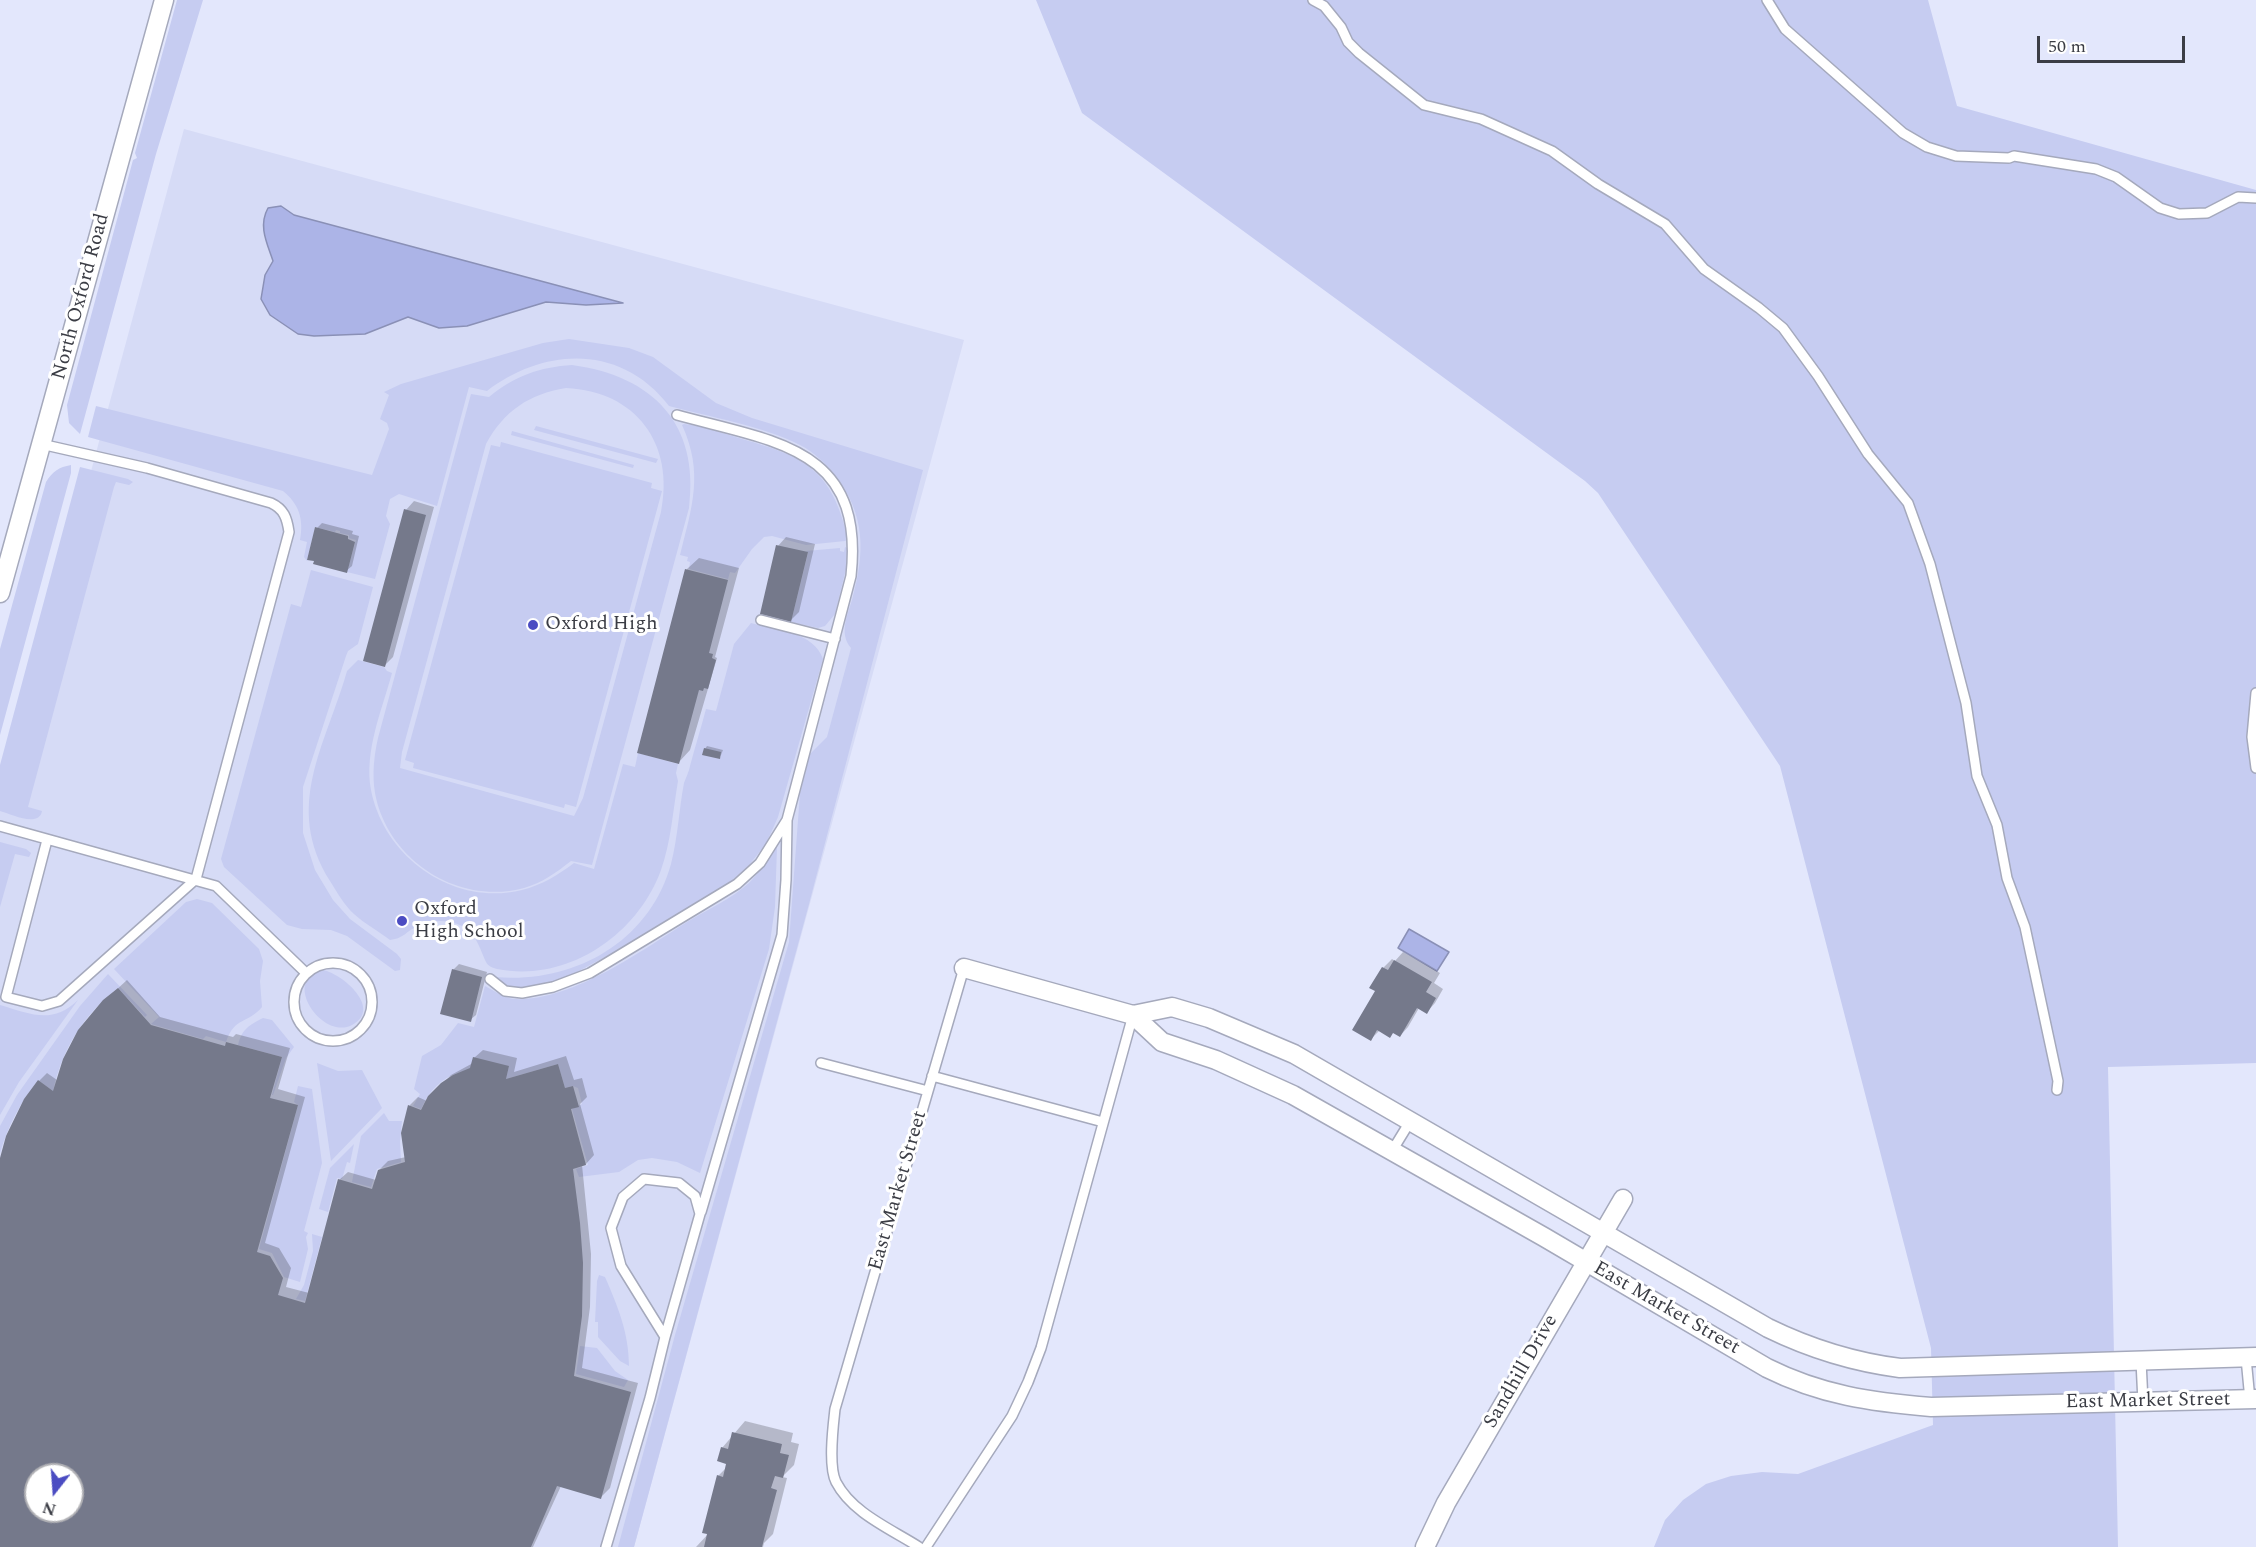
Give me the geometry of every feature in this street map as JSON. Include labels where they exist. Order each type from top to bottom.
[{"type":"street","name":"North Oxford Road","points":[[0,593],[164,0]]},
{"type":"street","name":"East Market Street","points":[[964,968],[1133,1015],[1172,1007],[1209,1018],[1294,1054],[1768,1328],[1799,1343],[1868,1364],[1900,1368],[2251,1358]]},
{"type":"street","name":"East Market Street","points":[[1133,1015],[1162,1042],[1256,1077],[1392,1151],[1791,1380],[1844,1397],[1931,1407],[2253,1400]]},
{"type":"street","name":"Sandhill Drive","points":[[1425,1547],[1446,1503],[1623,1199]]},
{"type":"lane","points":[[1313,0],[1324,6],[1341,27],[1348,42],[1359,53],[1424,105],[1481,119],[1552,151],[1598,184],[1665,224],[1704,269],[1783,328],[1818,376],[1868,454],[1908,503],[1930,564],[1966,703],[1977,776],[1997,825],[2007,878],[2025,927],[2058,1081],[2057,1090]]},
{"type":"lane","points":[[1767,0],[1785,29],[1903,133],[1927,147],[1956,156],[2009,158],[2014,156],[2084,165],[2116,177],[2160,208],[2179,214],[2207,213],[2238,197],[2256,198]]},
{"type":"lane","points":[[606,1547],[782,935],[787,820],[851,576],[854,546],[850,516],[835,482],[811,458],[780,443],[677,415]]},
{"type":"lane","points":[[41,444],[147,468],[255,498],[279,507],[285,515],[289,532],[196,879],[59,1001],[42,1006],[6,997],[47,840]]},
{"type":"lane","points":[[761,620],[835,639]]},
{"type":"lane","points":[[2256,693],[2252,737],[2256,768]]},
{"type":"lane","points":[[490,979],[505,990],[522,993],[553,987],[590,973],[737,884],[760,863],[787,820]]},
{"type":"lane","points":[[0,826],[216,886],[306,973]]},
{"type":"lane","points":[[330,962],[343,964],[360,974],[371,990],[372,1003],[370,1016],[363,1027],[353,1035],[341,1040],[328,1041],[306,1030],[298,1020],[294,1008],[297,989],[306,973],[330,962]]},
{"type":"lane","name":"East Market Street","points":[[919,1547],[857,1508],[835,1481],[831,1445],[835,1409],[964,968]]},
{"type":"lane","points":[[926,1547],[1012,1416],[1028,1382],[1041,1347],[1133,1015]]},
{"type":"lane","points":[[821,1063],[928,1091]]},
{"type":"lane","points":[[932,1076],[1103,1122]]},
{"type":"lane","points":[[1392,1151],[1410,1120]]},
{"type":"lane","points":[[665,1337],[621,1266],[611,1228],[623,1197],[644,1179],[679,1183],[695,1196],[700,1214]]},
{"type":"lane","points":[[2251,1358],[2253,1400]]},
{"type":"lane","points":[[2141,1361],[2143,1402]]},
{"type":"shaded area","points":[[177,0],[203,0],[156,154],[80,434],[69,423],[67,405],[133,160],[137,158],[135,153]]},
{"type":"shaded area","points":[[1036,0],[1928,0],[1957,106],[2256,190],[2256,1063],[2108,1067],[2118,1547],[1654,1547],[1665,1520],[1683,1500],[1706,1484],[1731,1476],[1762,1472],[1798,1474],[1933,1425],[1931,1348],[1780,766],[1598,493],[1585,481],[1082,113]]},
{"type":"shaded area","name":"Oxford High School","points":[[184,129],[964,340],[634,1547],[0,1547],[0,806]]},
{"type":"shaded area","points":[[281,206],[294,215],[623,303],[586,305],[546,302],[467,326],[439,328],[408,317],[365,334],[314,336],[298,334],[270,315],[261,299],[265,275],[273,261],[264,234],[265,215],[268,208]]},
{"type":"shaded area","points":[[569,339],[629,348],[653,357],[716,403],[752,418],[923,470],[809,904],[634,1547],[618,1547],[675,1335],[789,942],[800,793],[810,754],[827,737],[851,648],[845,637],[845,625],[856,583],[861,550],[853,505],[835,475],[815,454],[800,445],[753,427],[669,406],[650,386],[628,371],[606,362],[582,359],[557,360],[533,366],[510,376],[487,391],[469,387],[437,506],[399,494],[390,499],[386,516],[390,524],[375,579],[347,572],[356,540],[340,531],[315,527],[307,561],[304,557],[307,542],[300,540],[299,512],[293,501],[283,491],[88,437],[96,406],[372,475],[389,429],[387,423],[380,419],[389,395],[384,392],[401,384],[543,343]]},
{"type":"shaded area","points":[[572,365],[601,371],[626,380],[648,393],[665,409],[678,429],[687,452],[690,478],[689,508],[592,865],[571,861],[543,880],[524,888],[499,892],[474,890],[451,883],[429,872],[410,857],[394,838],[382,817],[375,793],[375,752],[471,394],[489,397],[518,378],[538,370]],"holes":[[[566,388],[591,391],[612,399],[631,411],[645,426],[656,444],[662,464],[664,487],[661,512],[583,798],[574,816],[400,768],[402,752],[486,444],[509,413],[529,400]]]},
{"type":"shaded area","points":[[682,425],[713,430],[799,460],[813,470],[834,497],[848,539],[806,545],[772,536],[764,537],[752,549],[735,573],[730,572],[728,579],[689,569],[688,557],[680,555],[694,490],[693,459]]},
{"type":"shaded area","points":[[536,426],[658,459],[656,463],[534,430]]},
{"type":"shaded area","points":[[512,431],[634,465],[633,468],[511,435]]},
{"type":"shaded area","name":"Oxford High","points":[[501,442],[652,483],[651,488],[662,491],[576,807],[565,804],[564,808],[413,768],[414,763],[405,760],[491,445],[500,447]]},
{"type":"shaded area","points":[[71,465],[71,473],[0,735],[0,649],[46,482],[56,470]]},
{"type":"shaded area","points":[[80,467],[133,482],[129,485],[116,482],[114,487],[28,807],[42,811],[36,819],[30,819],[0,811],[0,765]]},
{"type":"shaded area","points":[[845,547],[849,549],[848,561],[835,614],[825,626],[818,628],[791,622],[808,553],[806,551],[840,548],[840,551],[844,552]]},
{"type":"shaded area","points":[[311,570],[373,587],[358,644],[348,651],[346,656],[303,787],[303,833],[315,870],[333,900],[350,919],[397,954],[401,959],[400,970],[395,971],[347,936],[331,930],[302,929],[287,925],[224,867],[221,859],[291,604],[301,607]]},
{"type":"shaded area","points":[[751,623],[782,630],[803,638],[818,650],[823,659],[778,817],[766,844],[749,865],[729,883],[631,943],[577,972],[558,980],[522,988],[511,987],[500,982],[495,977],[524,977],[552,973],[579,965],[604,953],[626,936],[645,916],[660,892],[671,864],[684,783],[706,709],[716,711],[734,644]]},
{"type":"shaded area","points":[[358,660],[384,667],[392,673],[375,731],[370,760],[371,790],[378,814],[390,836],[406,856],[426,872],[447,883],[471,891],[496,893],[522,890],[556,875],[574,863],[594,869],[623,764],[635,767],[638,753],[678,764],[676,773],[678,781],[671,826],[661,870],[650,894],[617,934],[596,950],[548,969],[523,971],[497,969],[489,966],[474,937],[462,926],[445,921],[428,922],[399,938],[390,940],[350,910],[330,881],[316,853],[310,827],[309,801],[320,750],[347,671]]},
{"type":"shaded area","points":[[0,842],[26,849],[31,853],[29,857],[15,854],[0,907]]},
{"type":"shaded area","points":[[777,847],[775,907],[769,949],[700,1173],[677,1162],[652,1158],[638,1160],[619,1172],[579,1177],[576,1169],[588,1165],[572,1109],[582,1104],[578,1088],[573,1086],[565,1088],[558,1064],[506,1079],[509,1066],[457,1073],[446,1078],[437,1086],[421,1109],[413,1106],[420,1094],[414,1089],[422,1056],[441,1045],[458,1023],[474,1027],[485,986],[514,999],[536,998],[582,984],[627,960],[735,894],[753,879]]},
{"type":"shaded area","points":[[197,899],[212,903],[259,949],[263,961],[260,981],[262,1007],[233,1028],[226,1042],[206,1036],[203,1039],[151,1024],[159,1017],[114,969],[186,902]]},
{"type":"shaded area","points":[[1409,929],[1449,952],[1437,971],[1398,948]]},
{"type":"shaded area","points":[[323,970],[349,985],[362,1002],[363,1010],[360,1018],[352,1025],[340,1028],[329,1024],[318,1017],[310,1007],[305,995],[305,984],[311,975]]},
{"type":"shaded area","points":[[108,974],[147,1015],[145,1017],[118,988],[106,998],[76,1033],[62,1061],[53,1091],[38,1080],[26,1097],[15,1115],[0,1153],[0,1126],[17,1095],[80,1006]]},
{"type":"shaded area","points":[[78,1000],[19,1082],[0,1115],[0,1005],[31,1014],[50,1015],[59,1013]]},
{"type":"shaded area","points":[[263,1018],[272,1020],[294,1047],[286,1058],[273,1095],[282,1057],[238,1045],[247,1028]]},
{"type":"shaded area","points":[[317,1063],[338,1071],[362,1070],[382,1108],[331,1161]]},
{"type":"shaded area","points":[[298,1086],[312,1089],[322,1163],[304,1231],[308,1233],[306,1237],[308,1249],[300,1282],[284,1277],[272,1253],[259,1249],[298,1105],[294,1102]]},
{"type":"shaded area","points":[[384,1113],[389,1121],[402,1121],[401,1162],[377,1169],[371,1187],[352,1182],[361,1136]]},
{"type":"shaded area","points":[[354,1144],[350,1163],[347,1162],[342,1179],[337,1178],[328,1212],[319,1209],[330,1168]]},
{"type":"shaded area","points":[[312,1234],[322,1237],[305,1301],[296,1299],[304,1285],[313,1251]]},
{"type":"shaded area","points":[[599,1275],[605,1277],[622,1320],[629,1354],[629,1366],[620,1361],[598,1337],[598,1322],[595,1322]]},
{"type":"shaded area","points":[[580,1346],[597,1348],[615,1371],[628,1380],[624,1387],[576,1374]]},
{"type":"building","points":[[404,509],[426,515],[385,667],[363,661]]},
{"type":"building","points":[[315,527],[348,536],[348,539],[355,542],[347,573],[313,564],[314,561],[307,560]]},
{"type":"building","points":[[776,545],[808,552],[791,622],[760,614]]},
{"type":"building","points":[[685,569],[728,580],[709,653],[713,654],[712,658],[716,660],[708,689],[699,690],[679,764],[637,753]]},
{"type":"building","points":[[704,748],[721,752],[720,759],[702,755]]},
{"type":"building","points":[[1394,960],[1432,982],[1426,992],[1436,998],[1427,1014],[1417,1008],[1400,1037],[1393,1033],[1390,1038],[1377,1030],[1371,1041],[1352,1030],[1375,991],[1369,988],[1382,967],[1388,970]]},
{"type":"building","points":[[452,969],[482,977],[471,1022],[440,1014]]},
{"type":"building","points":[[118,988],[151,1025],[225,1046],[226,1042],[282,1057],[270,1098],[298,1105],[257,1252],[270,1256],[283,1278],[278,1295],[305,1303],[338,1179],[372,1189],[378,1170],[405,1162],[401,1133],[408,1105],[421,1110],[428,1096],[441,1083],[470,1068],[473,1057],[509,1066],[506,1079],[558,1064],[565,1088],[573,1086],[579,1107],[571,1109],[586,1165],[573,1169],[583,1263],[582,1316],[574,1376],[631,1392],[601,1499],[557,1486],[531,1547],[0,1547],[0,1158],[6,1136],[24,1099],[38,1080],[53,1091],[63,1059],[78,1030],[103,1000]]},
{"type":"building","points":[[732,1432],[782,1444],[780,1453],[789,1455],[783,1478],[775,1476],[771,1488],[777,1490],[762,1547],[704,1547],[707,1534],[702,1533],[717,1475],[723,1477],[726,1464],[717,1461],[721,1447],[728,1449]]},
{"type":"place","name":"Oxford High","points":[[533,625]]},
{"type":"place","name":"Oxford High School","points":[[402,921]]}]
